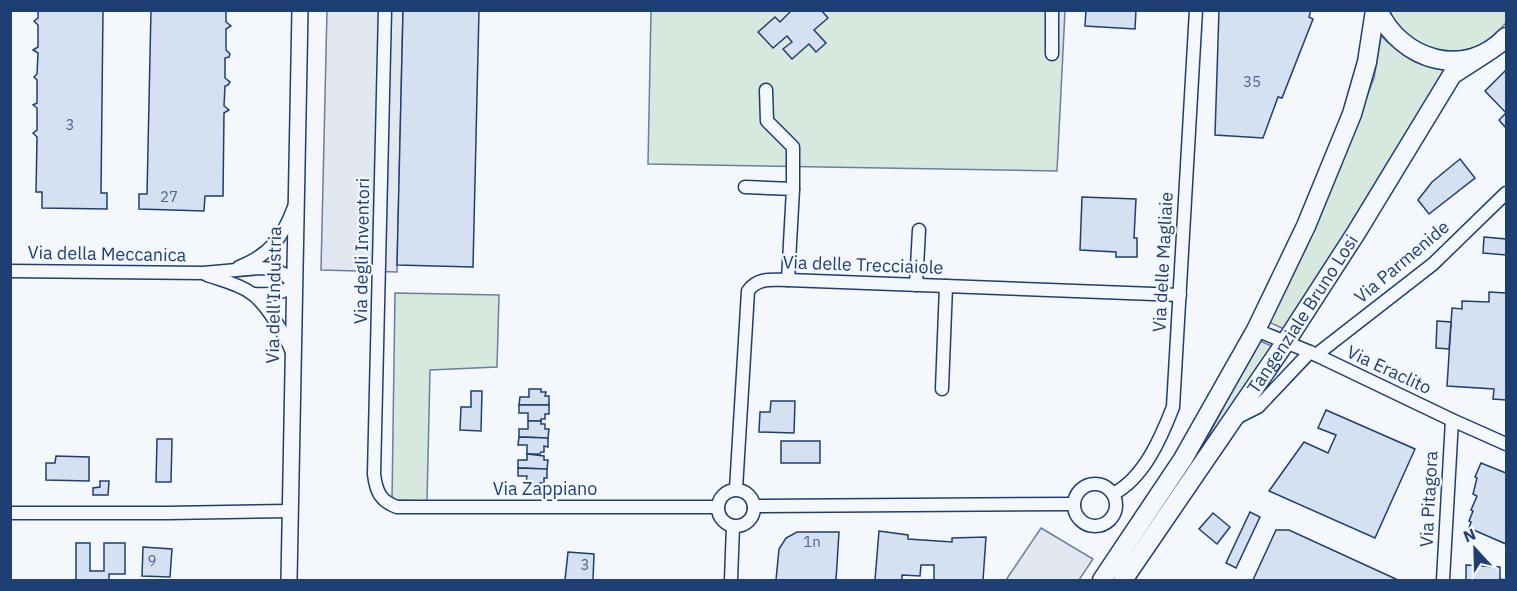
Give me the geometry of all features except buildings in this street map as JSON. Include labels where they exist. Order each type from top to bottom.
[{"type":"main road","name":"Tangenziale Bruno Losi","points":[[1377,10],[1396,38],[1411,50],[1429,58],[1448,61],[1468,59],[1486,53]]},
{"type":"main road","name":"Tangenziale Bruno Losi","points":[[1102,580],[1183,459],[1256,330],[1306,226],[1352,114],[1367,62],[1377,10]]},
{"type":"main road","name":"Tangenziale Bruno Losi","points":[[1123,580],[1285,343],[1356,233],[1452,75],[1506,37]]},
{"type":"street","name":"Via dell'Industria","points":[[289,580],[300,10]]},
{"type":"street","name":"Via degli Inventori","points":[[377,493],[374,474],[385,10]]},
{"type":"street","points":[[1052,10],[1052,54]]},
{"type":"street","name":"Via delle Magliaie","points":[[1113,494],[1124,489],[1139,472],[1167,423],[1173,407],[1196,10]]},
{"type":"street","points":[[766,90],[767,121],[794,147],[788,280]]},
{"type":"street","points":[[745,187],[793,189]]},
{"type":"street","name":"Via Parmenide","points":[[1232,420],[1258,407],[1313,354],[1433,264],[1506,193]]},
{"type":"street","name":"Via della Meccanica","points":[[203,273],[240,266],[267,251],[285,230],[295,202]]},
{"type":"street","points":[[916,285],[919,230]]},
{"type":"street","name":"Via della Meccanica","points":[[10,271],[203,273],[260,268],[272,269],[284,274],[294,284],[287,290],[271,295],[253,294],[203,273]]},
{"type":"street","name":"Via delle Trecciaiole","points":[[736,489],[747,291],[753,283],[761,280],[788,280],[1180,295]]},
{"type":"street","points":[[942,389],[946,286]]},
{"type":"street","name":"Via della Meccanica","points":[[253,294],[287,337],[293,354]]},
{"type":"street","name":"Via Eraclito","points":[[1256,330],[1313,354],[1506,444]]},
{"type":"street","name":"Via Pitagora","points":[[1443,580],[1452,420]]},
{"type":"street","points":[[1090,485],[1103,486],[1113,494],[1116,500],[1114,513],[1107,522],[1095,526],[1083,521],[1075,511],[1074,504],[1079,492],[1090,485]]},
{"type":"street","points":[[736,489],[747,493],[754,506],[754,512],[748,521],[733,526],[723,522],[717,507],[721,496],[736,489]]},
{"type":"street","name":"Via Zappiano","points":[[377,493],[388,504],[397,507],[717,507]]},
{"type":"street","points":[[754,506],[1074,504]]},
{"type":"street","points":[[10,513],[290,511]]},
{"type":"street","points":[[731,580],[733,526]]},
{"type":"shaded area","points":[[327,11],[403,11],[397,272],[321,270]]},
{"type":"shaded area","points":[[651,11],[1065,11],[1057,171],[648,164]]},
{"type":"shaded area","points":[[1390,11],[1506,11],[1506,23],[1478,46],[1461,51],[1448,51],[1424,45],[1413,39],[1395,22]]},
{"type":"shaded area","points":[[1381,36],[1403,55],[1419,64],[1448,69],[1365,207],[1284,329],[1269,322],[1365,101],[1374,78]]},
{"type":"shaded area","points":[[395,293],[499,295],[497,367],[430,370],[427,501],[392,500]]},
{"type":"shaded area","points":[[1260,341],[1272,346],[1202,448],[1251,355]]},
{"type":"shaded area","points":[[1041,528],[1093,559],[1079,580],[1006,580]]}]
